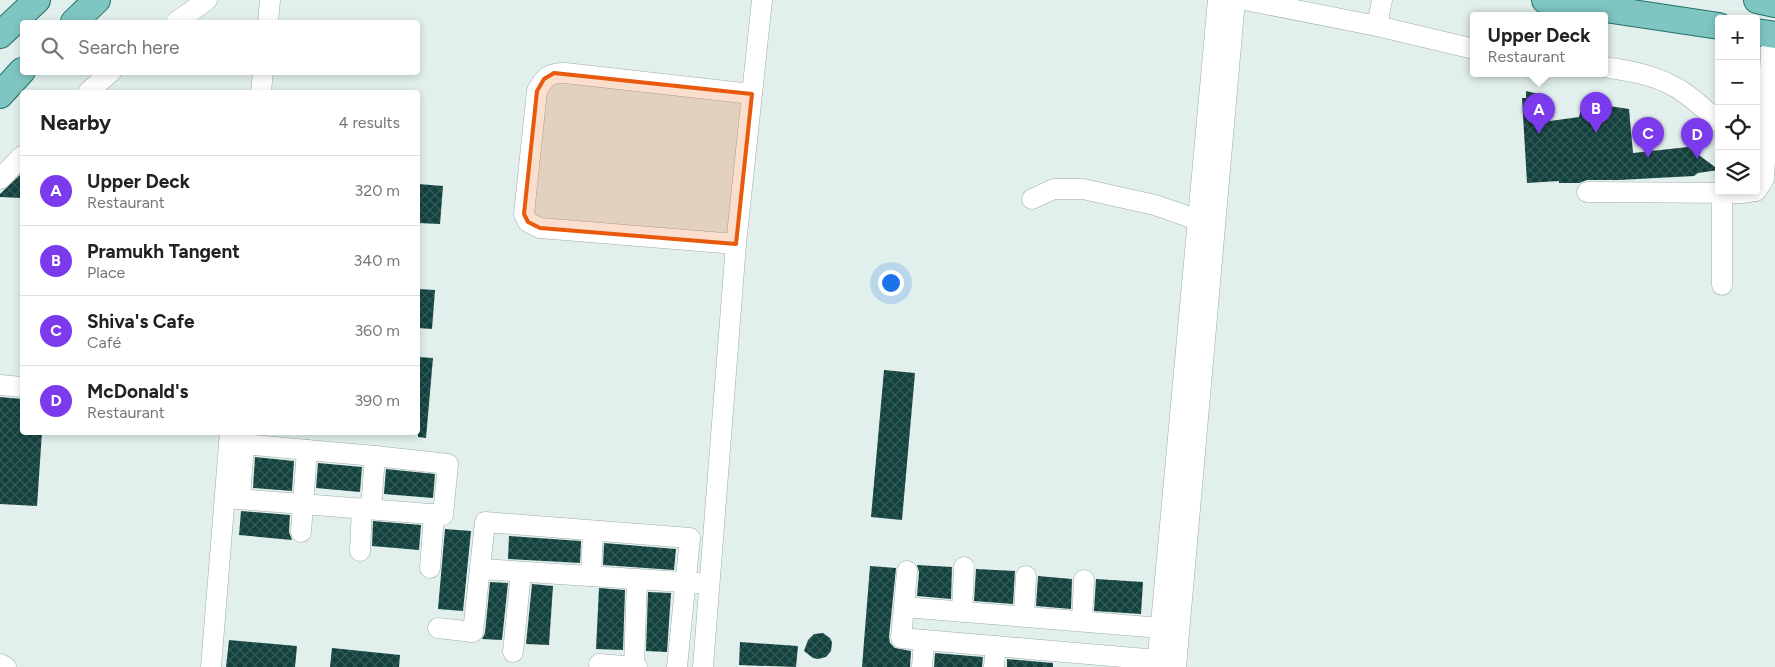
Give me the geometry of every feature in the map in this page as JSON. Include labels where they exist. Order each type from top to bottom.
[{"type":"main road","points":[[0,35],[36,0]]},
{"type":"main road","points":[[76,20],[97,0]]},
{"type":"main road","points":[[1545,0],[1715,25]]},
{"type":"main road","points":[[1757,0],[1775,4]]},
{"type":"main road","points":[[0,95],[20,73]]},
{"type":"street","points":[[179,20],[207,0]]},
{"type":"street","points":[[268,20],[270,0]]},
{"type":"street","points":[[703,667],[736,244],[762,0]]},
{"type":"street","points":[[1164,665],[1160,628],[1218,0]]},
{"type":"street","points":[[1164,665],[1235,0]]},
{"type":"street","points":[[1245,0],[1377,26],[1470,48]]},
{"type":"street","points":[[1377,26],[1382,0]]},
{"type":"street","points":[[1760,184],[1764,179],[1768,34]]},
{"type":"street","points":[[1608,68],[1654,77],[1685,93],[1715,119]]},
{"type":"street","points":[[736,244],[540,228],[528,222],[524,214],[537,91],[544,79],[554,73],[565,73],[752,94]]},
{"type":"street","points":[[90,90],[108,75]]},
{"type":"street","points":[[262,90],[263,75]]},
{"type":"street","points":[[0,179],[20,158]]},
{"type":"street","points":[[1032,198],[1054,189],[1083,189],[1155,205],[1198,220]]},
{"type":"street","points":[[1587,192],[1715,193]]},
{"type":"street","points":[[1722,195],[1722,285]]},
{"type":"street","points":[[0,385],[20,387]]},
{"type":"street","points":[[230,435],[233,499]]},
{"type":"street","points":[[211,667],[233,499],[244,444],[448,464],[443,515],[233,499]]},
{"type":"street","points":[[301,532],[307,450]]},
{"type":"street","points":[[360,551],[375,456]]},
{"type":"street","points":[[430,568],[434,514]]},
{"type":"street","points":[[438,628],[473,632],[486,522],[690,538],[677,667]]},
{"type":"street","points":[[591,576],[593,531]]},
{"type":"street","points":[[962,612],[964,566]]},
{"type":"street","points":[[481,569],[710,584]]},
{"type":"street","points":[[907,571],[901,638],[1026,649],[1068,660],[1164,665]]},
{"type":"street","points":[[513,652],[521,572]]},
{"type":"street","points":[[1026,576],[1026,649]]},
{"type":"street","points":[[599,664],[635,667],[637,579]]},
{"type":"street","points":[[1082,621],[1084,580]]},
{"type":"street","points":[[904,607],[1160,628]]},
{"type":"street","points":[[922,667],[924,640]]},
{"type":"street","points":[[994,667],[996,646]]},
{"type":"street","points":[[0,664],[6,667]]},
{"type":"highlighted area","points":[[554,73],[752,94],[736,244],[540,228],[528,222],[524,214],[537,91],[544,79]]},
{"type":"building","points":[[1526,91],[1548,96],[1550,121],[1579,117],[1583,102],[1629,109],[1633,153],[1688,147],[1715,167],[1715,171],[1698,173],[1694,176],[1587,180],[1579,183],[1559,183],[1559,181],[1527,183],[1522,98],[1526,98]]},
{"type":"building","points":[[20,175],[20,198],[0,197],[0,194]]},
{"type":"building","points":[[420,184],[443,186],[440,224],[420,223]]},
{"type":"building","points":[[420,289],[435,290],[432,329],[420,328]]},
{"type":"building","points":[[420,357],[433,358],[426,438],[418,437],[420,435]]},
{"type":"building","points":[[884,370],[915,373],[902,520],[871,517]]},
{"type":"building","points":[[0,397],[20,399],[20,435],[42,435],[37,506],[0,504]]},
{"type":"building","points":[[255,457],[294,461],[292,491],[253,488]]},
{"type":"building","points":[[318,463],[362,467],[360,492],[316,488]]},
{"type":"building","points":[[386,469],[435,474],[433,498],[384,494]]},
{"type":"building","points":[[241,511],[290,515],[289,532],[292,540],[239,535]]},
{"type":"building","points":[[373,521],[421,525],[419,550],[372,546]]},
{"type":"building","points":[[445,529],[471,531],[463,611],[438,609]]},
{"type":"building","points":[[509,536],[581,541],[580,563],[508,559]]},
{"type":"building","points":[[604,543],[676,549],[674,570],[603,565]]},
{"type":"building","points":[[917,565],[952,567],[951,599],[917,596],[919,572]]},
{"type":"building","points":[[870,566],[896,568],[889,637],[890,643],[895,648],[911,651],[910,667],[862,667]]},
{"type":"building","points":[[976,569],[1015,571],[1013,604],[974,601]]},
{"type":"building","points":[[1038,576],[1072,579],[1071,609],[1036,606]]},
{"type":"building","points":[[1096,579],[1143,582],[1141,614],[1094,611]]},
{"type":"building","points":[[490,582],[508,583],[502,640],[482,639],[485,633]]},
{"type":"building","points":[[532,584],[553,586],[549,645],[526,644]]},
{"type":"building","points":[[599,588],[625,590],[623,650],[596,649]]},
{"type":"building","points":[[648,592],[671,593],[667,652],[646,651]]},
{"type":"building","points":[[823,633],[832,642],[831,651],[826,657],[813,658],[804,651],[808,640],[814,634]]},
{"type":"building","points":[[229,640],[297,646],[295,667],[226,667]]},
{"type":"building","points":[[740,642],[798,646],[796,667],[739,665]]},
{"type":"building","points":[[332,648],[400,655],[399,667],[330,667]]},
{"type":"building","points":[[935,653],[983,657],[982,667],[934,667]]},
{"type":"building","points":[[1007,659],[1053,663],[1053,667],[1007,667]]},
{"type":"place","name":"Pramukh Tangent","points":[[1596,133]]},
{"type":"place","name":"Upper Deck","points":[[1539,134]]},
{"type":"place","name":"Shiva's Cafe","points":[[1648,158]]},
{"type":"place","name":"McDonald's","points":[[1697,159]]}]
